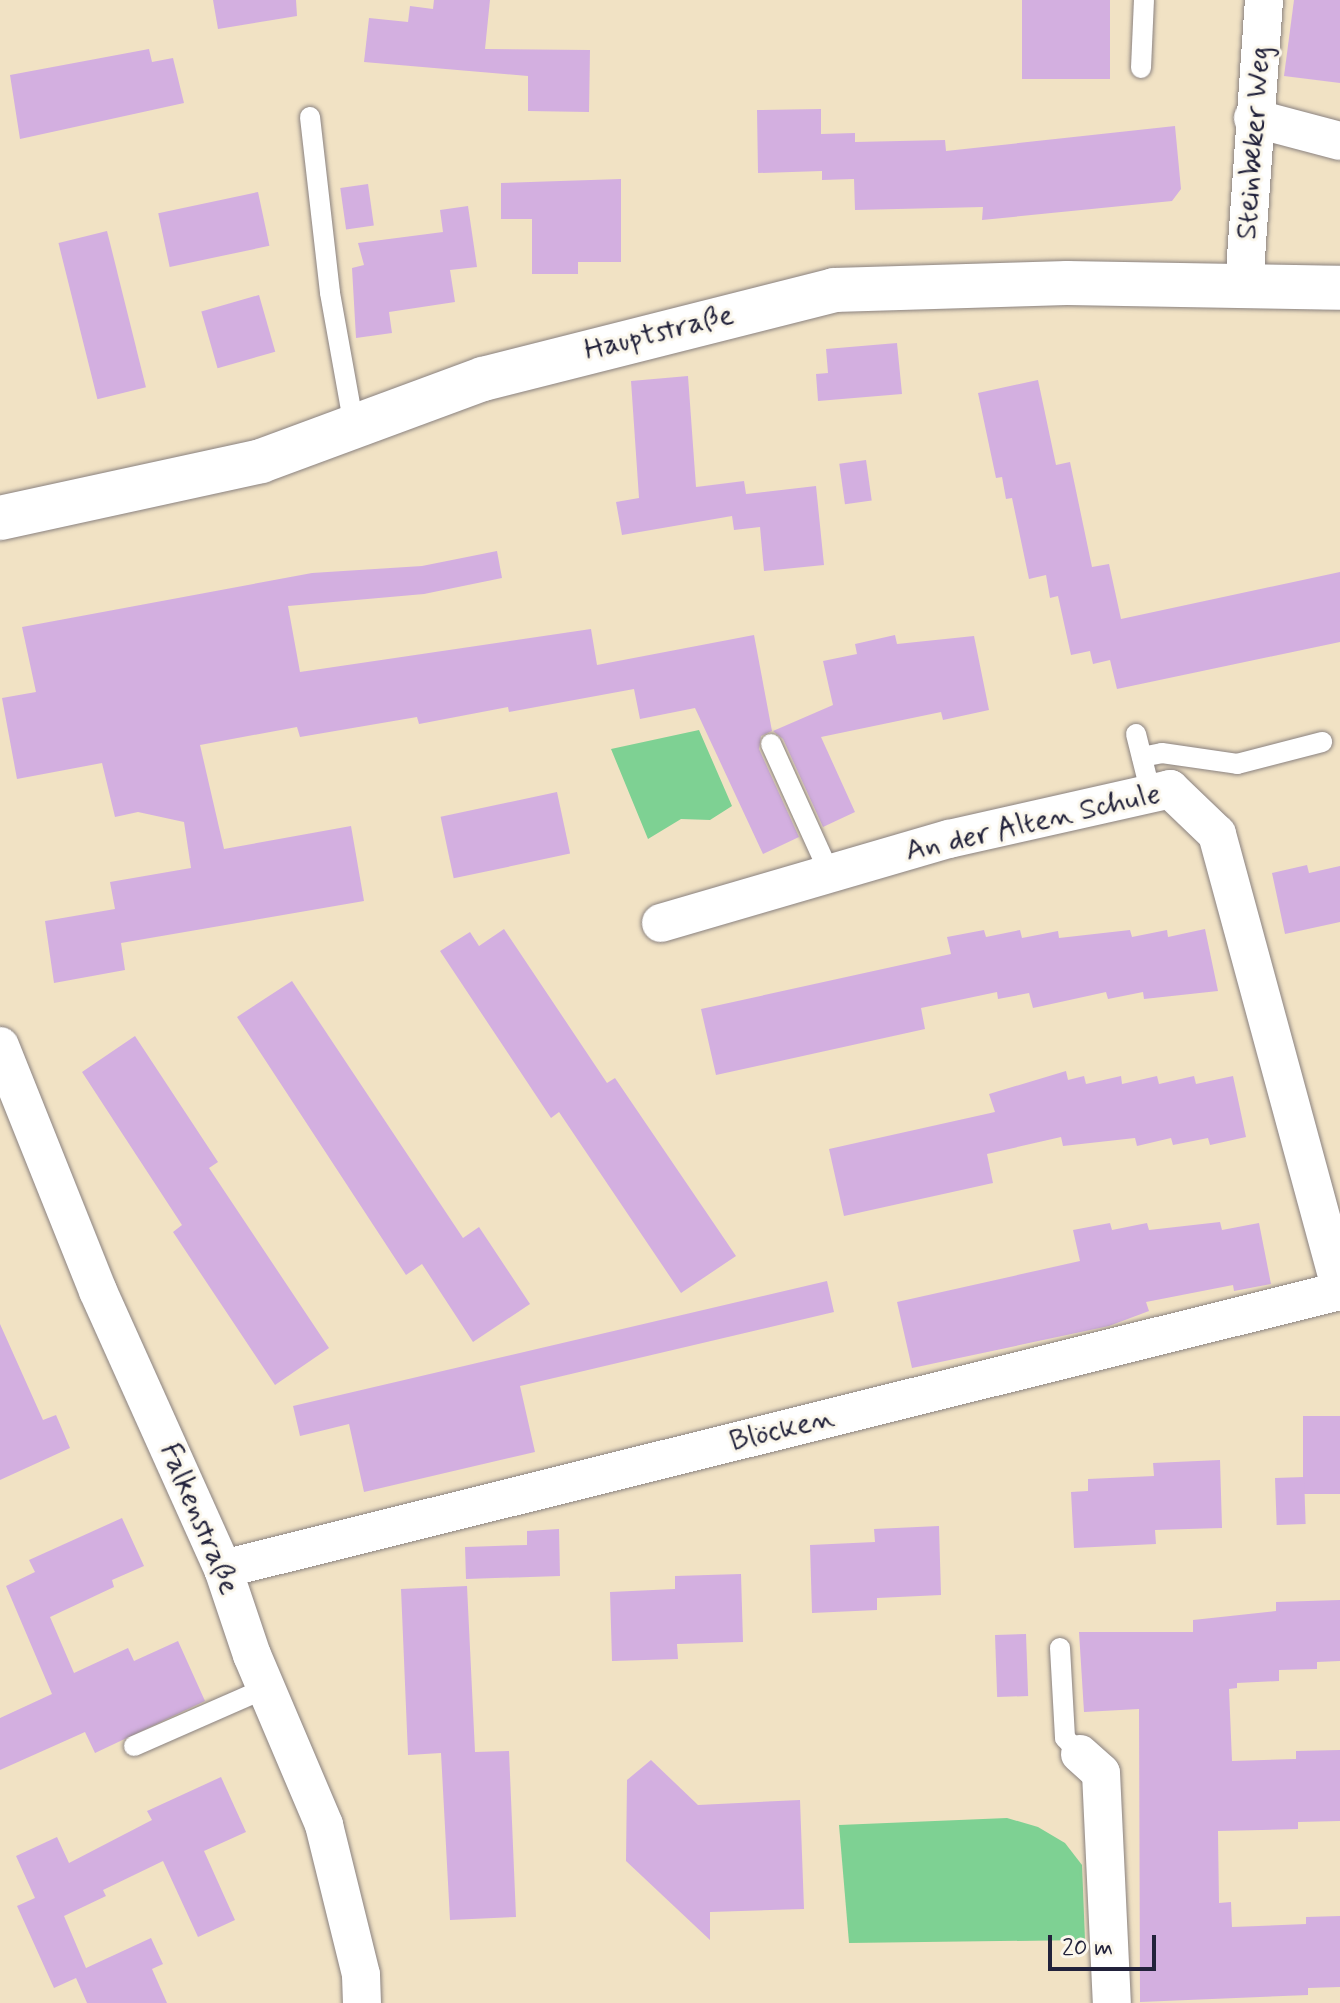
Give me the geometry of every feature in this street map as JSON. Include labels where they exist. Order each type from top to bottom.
[{"type":"street","name":"Steinbeker Weg","points":[[1244,286],[1253,118],[1264,0]]},
{"type":"street","points":[[1253,118],[1340,141]]},
{"type":"street","name":"Hauptstraße","points":[[0,518],[261,461],[483,379],[834,290],[1067,283],[1340,288]]},
{"type":"street","name":"An der Alten Schule","points":[[661,923],[949,839],[1170,789],[1217,834],[1340,1288]]},
{"type":"street","name":"Falkenstraße","points":[[0,1046],[98,1291],[223,1569],[266,1688],[324,1825],[361,1975],[362,2003]]},
{"type":"street","name":"Blöcken","points":[[223,1569],[1340,1288]]},
{"type":"street","points":[[1080,1754],[1101,1773],[1112,2003]]},
{"type":"lane","points":[[1141,68],[1144,0]]},
{"type":"lane","points":[[310,117],[330,293],[354,426]]},
{"type":"lane","points":[[1136,734],[1151,794]]},
{"type":"lane","points":[[1142,757],[1162,753],[1237,764],[1322,742]]},
{"type":"lane","points":[[771,744],[830,874]]},
{"type":"lane","points":[[1060,1648],[1065,1738],[1080,1754]]},
{"type":"lane","points":[[134,1746],[266,1688]]},
{"type":"green space","points":[[699,730],[732,806],[710,820],[681,819],[648,839],[611,749]]},
{"type":"green space","points":[[1007,1818],[1038,1827],[1065,1843],[1082,1865],[1085,1940],[849,1943],[839,1825]]},
{"type":"building","points":[[213,0],[296,0],[297,16],[218,29]]},
{"type":"building","points":[[434,0],[490,0],[485,49],[590,50],[589,112],[528,111],[528,76],[364,62],[369,18],[408,22],[410,6],[433,9]]},
{"type":"building","points":[[1022,0],[1110,0],[1110,79],[1022,79]]},
{"type":"building","points":[[1294,0],[1340,0],[1340,83],[1284,76]]},
{"type":"building","points":[[149,49],[152,62],[173,58],[184,103],[20,139],[10,75]]},
{"type":"building","points":[[821,109],[821,134],[855,133],[855,142],[945,140],[946,151],[1175,126],[1181,189],[1172,201],[982,220],[983,207],[855,210],[854,179],[822,180],[822,171],[758,173],[757,110]]},
{"type":"building","points":[[621,179],[621,262],[578,262],[578,274],[532,274],[532,219],[501,219],[501,183]]},
{"type":"building","points":[[368,184],[374,226],[346,229],[340,188]]},
{"type":"building","points":[[258,192],[269,246],[170,267],[158,213]]},
{"type":"building","points":[[468,206],[477,267],[450,270],[455,302],[389,312],[392,333],[356,338],[352,268],[364,265],[358,243],[443,232],[440,210]]},
{"type":"building","points":[[107,231],[146,387],[97,399],[58,243]]},
{"type":"building","points":[[259,295],[275,352],[218,368],[201,312]]},
{"type":"building","points":[[897,343],[902,394],[818,401],[816,374],[828,373],[826,349]]},
{"type":"building","points":[[688,376],[696,487],[744,481],[746,494],[816,486],[824,565],[764,571],[760,527],[734,530],[732,516],[622,535],[616,502],[639,498],[631,381]]},
{"type":"building","points":[[1038,380],[1056,465],[1070,462],[1092,567],[1109,564],[1121,619],[1340,572],[1340,642],[1117,689],[1110,660],[1093,664],[1090,651],[1071,655],[1058,596],[1050,598],[1046,575],[1029,579],[1012,498],[1006,499],[1002,477],[996,478],[978,393]]},
{"type":"building","points":[[866,460],[872,501],[845,504],[839,464]]},
{"type":"building","points":[[497,551],[502,578],[424,594],[288,606],[300,672],[591,629],[597,665],[754,635],[772,731],[761,736],[759,749],[799,837],[763,854],[695,708],[640,719],[634,689],[509,712],[508,707],[419,724],[417,717],[300,737],[297,727],[200,745],[224,849],[351,826],[364,901],[121,943],[125,970],[54,983],[45,921],[115,909],[110,882],[191,868],[184,822],[138,812],[115,817],[102,763],[17,779],[2,698],[36,692],[22,627],[312,573],[422,566]]},
{"type":"building","points":[[895,635],[897,644],[974,636],[989,710],[943,720],[941,712],[821,737],[855,812],[823,827],[783,739],[773,731],[833,705],[823,661],[857,654],[855,644]]},
{"type":"building","points":[[557,792],[570,854],[454,878],[441,817]]},
{"type":"building","points":[[1307,865],[1309,873],[1340,866],[1340,922],[1285,934],[1272,873]]},
{"type":"building","points":[[504,929],[607,1083],[615,1078],[736,1256],[681,1293],[559,1112],[551,1118],[440,951],[470,932],[479,946]]},
{"type":"building","points":[[1205,929],[1218,991],[1144,999],[1143,992],[1108,999],[1106,992],[1033,1008],[1029,993],[998,999],[997,992],[921,1008],[925,1029],[716,1075],[701,1009],[951,954],[947,937],[984,930],[986,937],[1020,930],[1022,938],[1058,931],[1059,938],[1130,930],[1132,937],[1167,930],[1168,937]]},
{"type":"building","points":[[292,981],[463,1238],[479,1227],[530,1304],[473,1342],[422,1264],[406,1275],[237,1017]]},
{"type":"building","points":[[135,1036],[218,1162],[209,1168],[329,1348],[275,1385],[173,1232],[182,1225],[82,1072]]},
{"type":"building","points":[[1066,1071],[1068,1080],[1084,1076],[1086,1084],[1121,1076],[1122,1084],[1157,1076],[1159,1084],[1194,1076],[1196,1084],[1233,1076],[1246,1137],[1210,1145],[1208,1138],[1173,1145],[1171,1138],[1137,1146],[1135,1138],[1063,1146],[1061,1137],[987,1154],[993,1183],[844,1216],[829,1149],[995,1112],[989,1094]]},
{"type":"building","points":[[1220,1222],[1222,1230],[1259,1223],[1271,1284],[1234,1291],[1233,1285],[1146,1302],[1149,1311],[1109,1326],[912,1368],[897,1302],[1080,1261],[1073,1230],[1110,1223],[1112,1230],[1147,1223],[1149,1230]]},
{"type":"building","points":[[827,1281],[834,1312],[520,1386],[535,1452],[364,1492],[349,1424],[300,1436],[293,1406]]},
{"type":"building","points":[[0,1324],[43,1420],[56,1415],[70,1448],[0,1480]]},
{"type":"building","points":[[1303,1416],[1340,1416],[1340,1494],[1303,1494]]},
{"type":"building","points":[[1220,1460],[1222,1528],[1155,1530],[1156,1544],[1074,1548],[1071,1492],[1088,1491],[1088,1479],[1154,1476],[1153,1463]]},
{"type":"building","points":[[1304,1477],[1306,1524],[1277,1525],[1275,1478]]},
{"type":"building","points":[[122,1518],[144,1566],[112,1580],[114,1587],[50,1617],[74,1673],[128,1648],[134,1661],[178,1641],[205,1701],[95,1753],[85,1732],[0,1770],[0,1718],[52,1694],[6,1586],[35,1572],[29,1560]]},
{"type":"building","points":[[939,1526],[941,1595],[877,1598],[877,1610],[812,1613],[810,1545],[875,1542],[874,1529]]},
{"type":"building","points":[[559,1529],[560,1576],[466,1579],[465,1547],[527,1545],[527,1531]]},
{"type":"building","points":[[741,1574],[743,1642],[677,1644],[678,1659],[612,1661],[610,1592],[675,1589],[675,1576]]},
{"type":"building","points":[[467,1586],[475,1752],[509,1751],[516,1917],[450,1920],[441,1753],[408,1755],[401,1589]]},
{"type":"building","points":[[1340,1600],[1340,1661],[1317,1662],[1317,1669],[1279,1670],[1279,1681],[1237,1683],[1237,1688],[1229,1689],[1232,1761],[1296,1759],[1296,1751],[1340,1750],[1340,1821],[1298,1822],[1298,1829],[1218,1831],[1219,1903],[1231,1902],[1232,1927],[1306,1924],[1306,1917],[1340,1916],[1340,1987],[1308,1988],[1308,1995],[1140,2002],[1139,1709],[1084,1712],[1079,1632],[1193,1632],[1193,1620],[1276,1611],[1276,1602]]},
{"type":"building","points":[[1026,1634],[1028,1696],[997,1697],[995,1635]]},
{"type":"building","points":[[651,1760],[698,1805],[800,1800],[804,1909],[710,1912],[710,1940],[626,1861],[627,1780]]},
{"type":"building","points":[[221,1777],[246,1832],[204,1851],[235,1920],[198,1937],[163,1861],[103,1890],[106,1896],[64,1916],[86,1968],[151,1938],[163,1964],[152,1969],[167,2003],[87,2003],[76,1978],[54,1988],[17,1906],[35,1898],[16,1856],[57,1837],[69,1863],[152,1820],[147,1811]]}]
